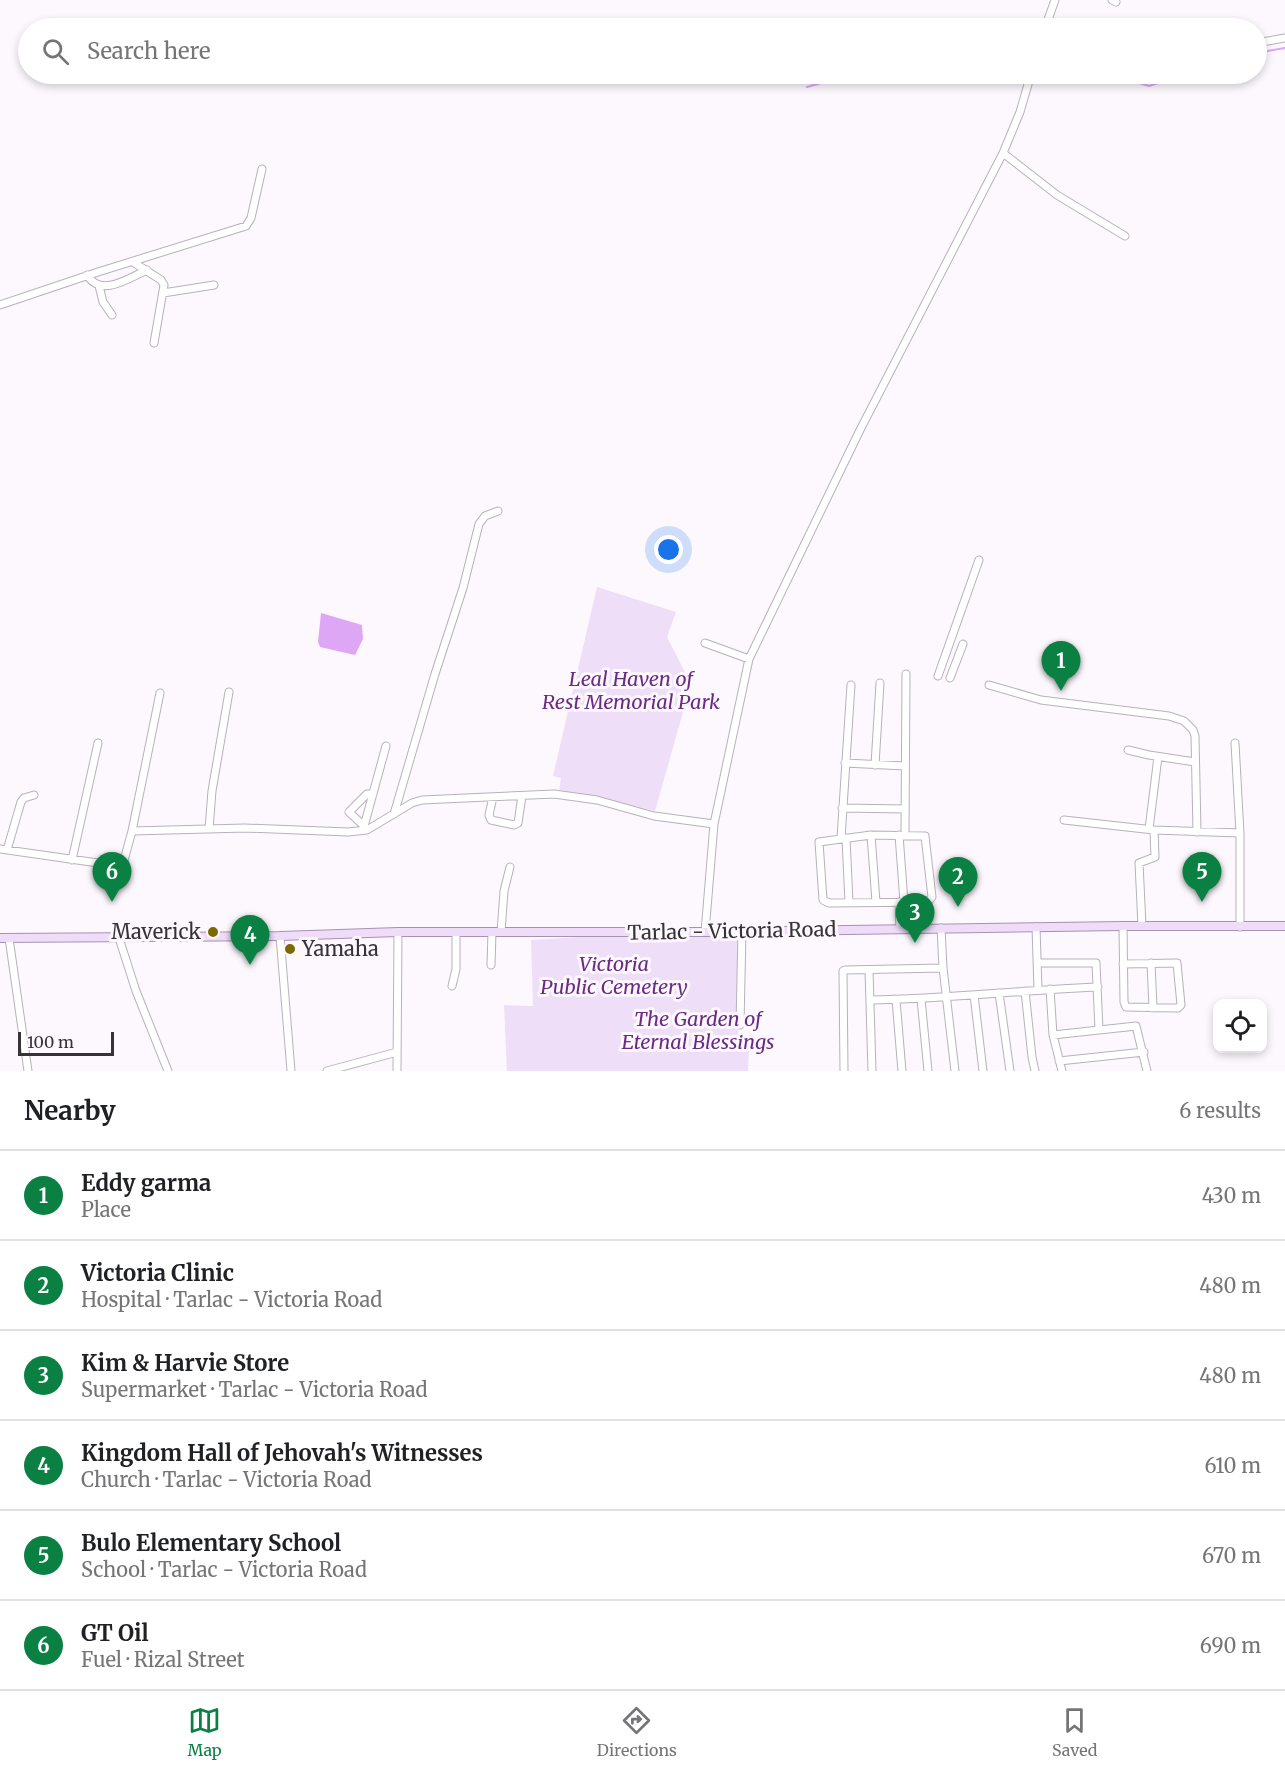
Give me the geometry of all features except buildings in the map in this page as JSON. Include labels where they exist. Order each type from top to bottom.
[{"type":"main road","name":"Tarlac - Victoria Road","points":[[5,938],[280,936],[398,932],[742,932],[904,928],[1285,926]]},
{"type":"street","points":[[1049,18],[1055,0]]},
{"type":"street","points":[[1267,41],[1285,38]]},
{"type":"street","points":[[705,932],[714,824],[749,659],[860,430],[1003,153],[1020,112],[1028,84]]},
{"type":"street","points":[[1003,153],[1057,195],[1125,236]]},
{"type":"street","points":[[0,305],[87,275],[246,226],[251,218],[262,169]]},
{"type":"street","points":[[133,262],[161,280],[164,285],[154,343]]},
{"type":"street","points":[[87,275],[93,283],[99,286],[116,285],[147,270]]},
{"type":"street","points":[[163,293],[214,285]]},
{"type":"street","points":[[99,286],[103,302],[112,315]]},
{"type":"street","points":[[394,814],[463,588],[475,535],[485,516],[498,511]]},
{"type":"street","points":[[938,676],[979,560]]},
{"type":"street","points":[[705,643],[749,659]]},
{"type":"street","points":[[950,678],[963,644]]},
{"type":"street","points":[[904,928],[902,835],[905,809],[906,674]]},
{"type":"street","points":[[875,765],[880,683]]},
{"type":"street","points":[[849,903],[842,808],[850,685]]},
{"type":"street","points":[[989,685],[1041,700],[1161,714],[1184,721],[1195,733],[1197,832]]},
{"type":"street","points":[[209,829],[219,741],[229,692]]},
{"type":"street","points":[[34,795],[21,801],[4,849],[122,866],[132,831],[160,693]]},
{"type":"street","points":[[72,860],[98,743]]},
{"type":"street","points":[[1235,743],[1240,833],[1240,927]]},
{"type":"street","points":[[364,828],[386,746]]},
{"type":"street","points":[[1128,750],[1195,762]]},
{"type":"street","points":[[1142,926],[1139,863],[1155,857],[1151,829],[1158,757]]},
{"type":"street","points":[[845,763],[905,766]]},
{"type":"street","points":[[364,828],[349,812],[363,796],[373,794]]},
{"type":"street","points":[[132,831],[245,828],[348,832],[364,828],[422,800],[554,794],[597,800],[654,816],[714,824]]},
{"type":"street","points":[[493,797],[489,815],[491,820],[514,825],[518,823],[522,796]]},
{"type":"street","points":[[842,808],[905,809]]},
{"type":"street","points":[[1064,820],[1151,829],[1240,833]]},
{"type":"street","points":[[871,835],[876,902]]},
{"type":"street","points":[[871,835],[925,836],[932,897],[928,902],[830,903],[823,900],[819,842],[871,835]]},
{"type":"street","points":[[491,965],[510,867]]},
{"type":"street","points":[[1123,926],[1123,964],[1124,1002],[1126,1006],[1178,1008],[1182,1002],[1177,963],[1123,964]]},
{"type":"street","points":[[1036,927],[1038,990]]},
{"type":"street","points":[[941,928],[943,968],[955,1071]]},
{"type":"street","points":[[397,1071],[398,932]]},
{"type":"street","points":[[452,986],[456,969],[456,932]]},
{"type":"street","points":[[740,1025],[742,932]]},
{"type":"street","points":[[280,936],[291,1071]]},
{"type":"street","points":[[5,938],[28,1071]]},
{"type":"street","points":[[119,938],[136,991],[168,1071]]},
{"type":"street","points":[[1037,963],[1096,963],[1099,1030]]},
{"type":"street","points":[[1151,963],[1153,1008]]},
{"type":"street","points":[[844,1071],[843,971],[943,968]]},
{"type":"street","points":[[869,970],[872,1071]]},
{"type":"street","points":[[870,1000],[947,998],[1098,987]]},
{"type":"street","points":[[1050,989],[1053,1035],[1062,1071]]},
{"type":"street","points":[[1025,991],[1035,1071]]},
{"type":"street","points":[[999,993],[1008,1071]]},
{"type":"street","points":[[974,995],[982,1071]]},
{"type":"street","points":[[921,999],[928,1071]]},
{"type":"street","points":[[896,1000],[902,1071]]},
{"type":"street","points":[[1053,1035],[1136,1026],[1147,1071]]},
{"type":"street","points":[[327,1071],[397,1052]]},
{"type":"street","points":[[1059,1061],[1144,1052]]},
{"type":"green space","name":"Leal Haven of Rest Memorial Park","points":[[597,587],[676,612],[667,637],[691,684],[655,811],[598,797],[559,792],[561,778],[553,776]]},
{"type":"green space","points":[[579,937],[741,937],[738,1047],[749,1048],[748,1071],[507,1071],[504,1005],[533,1006],[531,940]]},
{"type":"shaded area","points":[[321,613],[362,625],[363,639],[355,655],[320,647],[318,642]]},
{"type":"waterway","points":[[1267,51],[1285,48]]},
{"type":"waterway","points":[[807,87],[817,84]]},
{"type":"waterway","points":[[1142,84],[1149,86],[1155,84]]},
{"type":"place","name":"Eddy garma","points":[[1061,691]]},
{"type":"place","name":"GT Oil","points":[[112,902]]},
{"type":"place","name":"Bulo Elementary School","points":[[1202,902]]},
{"type":"place","name":"Victoria Clinic","points":[[958,907]]},
{"type":"place","name":"Maverick","points":[[213,932]]},
{"type":"place","name":"Kim & Harvie Store","points":[[915,943]]},
{"type":"place","name":"Yamaha","points":[[290,949]]},
{"type":"place","name":"Kingdom Hall of Jehovah's Witnesses","points":[[250,965]]},
{"type":"park label","name":"Victoria Public Cemetery","points":[[614,976]]},
{"type":"park label","name":"The Garden of Eternal Blessings","points":[[698,1030]]}]
